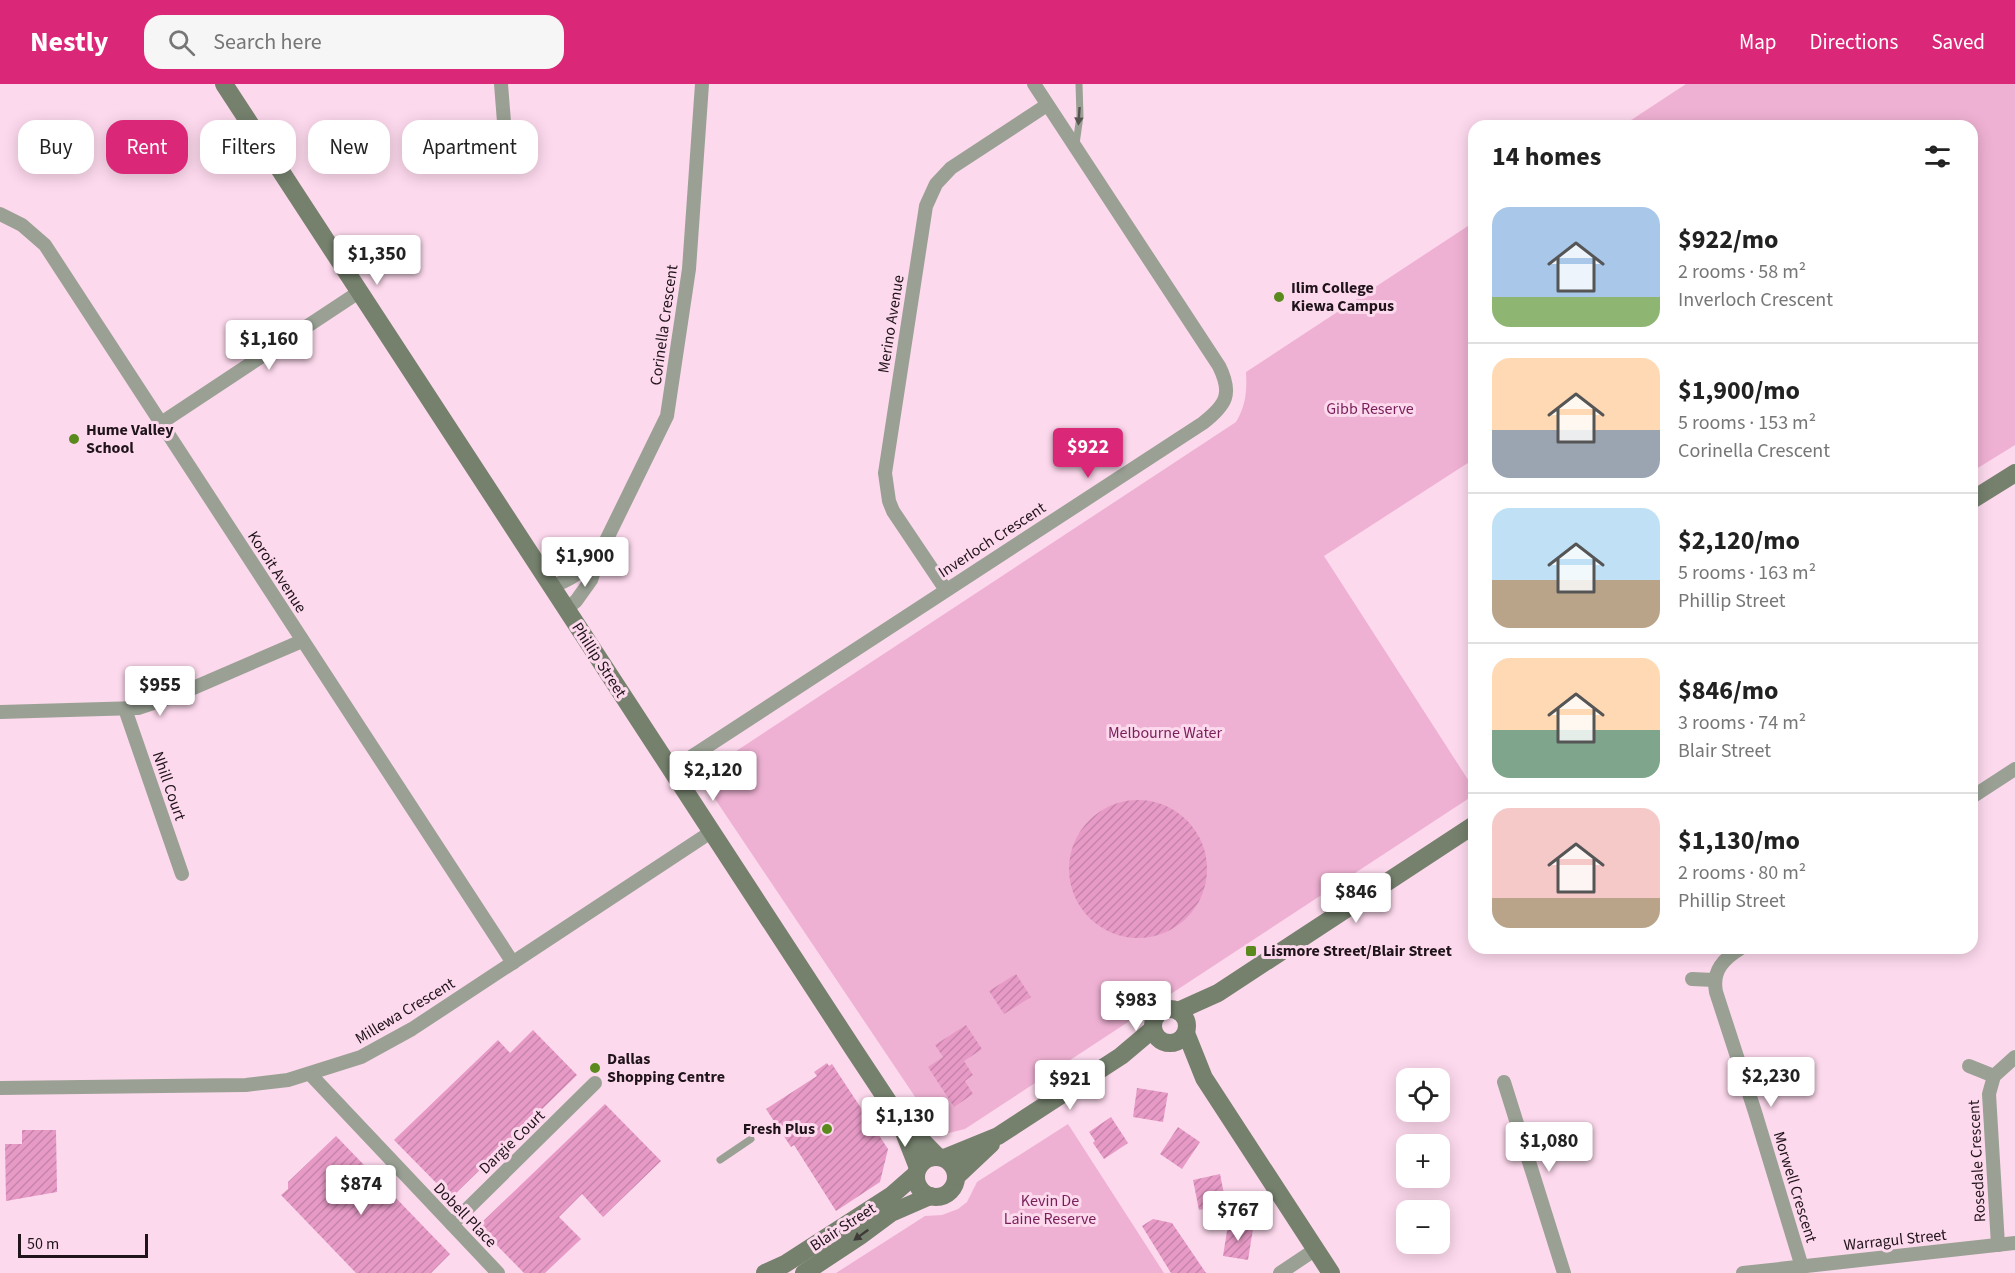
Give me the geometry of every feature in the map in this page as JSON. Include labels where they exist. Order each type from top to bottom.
[{"type":"street","name":"Phillip Street","points":[[224,84],[897,1115],[941,1158]]},
{"type":"street","points":[[501,84],[504,120]]},
{"type":"street","name":"Corinella Crescent","points":[[566,609],[584,592],[591,580],[599,555],[667,416],[691,251],[702,84]]},
{"type":"street","name":"Inverloch Crescent","points":[[671,770],[1203,423],[1219,409],[1226,396],[1225,378],[1219,366],[1034,84]]},
{"type":"street","name":"Merino Avenue","points":[[946,590],[893,511],[887,494],[885,473],[926,206],[936,184],[951,168],[1047,105]]},
{"type":"street","name":"Koroit Avenue","points":[[0,214],[22,225],[45,245],[513,963]]},
{"type":"street","points":[[161,423],[359,292]]},
{"type":"street","points":[[1978,497],[2015,473]]},
{"type":"street","name":"Corinella Crescent","points":[[552,586],[566,583],[599,555]]},
{"type":"street","points":[[0,712],[125,709],[147,706],[302,641]]},
{"type":"street","name":"Nhill Court","points":[[125,709],[182,874]]},
{"type":"street","points":[[1978,793],[2015,769]]},
{"type":"street","points":[[956,1177],[998,1136],[1121,1056],[1173,1031],[1218,993],[1468,829]]},
{"type":"street","name":"Millewa Crescent","points":[[0,1088],[246,1085],[288,1080],[361,1058],[391,1042],[711,832]]},
{"type":"street","points":[[1692,979],[1714,980],[1727,958],[1733,954]]},
{"type":"street","name":"Morwell Crescent","points":[[1714,980],[1720,1007],[1802,1267]]},
{"type":"street","points":[[1173,1031],[1331,1273]]},
{"type":"street","points":[[1969,1066],[1994,1076],[2015,1057]]},
{"type":"street","name":"Dobell Place","points":[[309,1074],[498,1273]]},
{"type":"street","name":"Rosedale Crescent","points":[[1994,1076],[1989,1094],[1989,1110],[1998,1245]]},
{"type":"street","points":[[1504,1082],[1564,1273]]},
{"type":"street","name":"Dargie Court","points":[[452,1224],[596,1083]]},
{"type":"street","name":"Phillip Street","points":[[897,1115],[917,1171]]},
{"type":"street","points":[[941,1158],[953,1166],[955,1183],[948,1193],[942,1196],[930,1196],[919,1187],[917,1171],[926,1159],[941,1158],[998,1136]]},
{"type":"street","name":"Blair Street","points":[[765,1273],[785,1264],[882,1201],[917,1171]]},
{"type":"street","name":"Blair Street","points":[[804,1273],[891,1213],[930,1196]]},
{"type":"street","name":"Warragul Street","points":[[1743,1273],[2015,1243]]},
{"type":"street","points":[[1280,1273],[1316,1249]]},
{"type":"lane","points":[[1076,148],[1080,86]]},
{"type":"lane","points":[[720,1160],[752,1139]]},
{"type":"green space","points":[[1686,84],[2015,84],[2015,445],[1978,468],[1978,120],[1631,120]]},
{"type":"green space","name":"Melbourne Water","points":[[1468,226],[1468,463],[1324,556],[1468,780],[1468,799],[965,1129],[949,1133],[936,1128],[711,793],[708,779],[712,767],[1236,422],[1245,398],[1246,372]]},
{"type":"green space","name":"Kevin De Laine Reserve","points":[[1068,1124],[1164,1273],[836,1273],[925,1216],[942,1215],[958,1209],[967,1202],[977,1182]]},
{"type":"building","points":[[1138,800],[1164,806],[1176,812],[1186,821],[1195,831],[1201,843],[1207,869],[1201,895],[1195,907],[1186,917],[1176,926],[1164,932],[1138,938],[1112,932],[1100,926],[1090,917],[1081,907],[1075,895],[1069,869],[1075,843],[1081,831],[1090,821],[1100,812],[1112,806]]},
{"type":"building","points":[[1016,974],[1031,997],[1004,1014],[989,991]]},
{"type":"building","points":[[966,1025],[982,1049],[964,1061],[973,1075],[965,1081],[973,1094],[954,1107],[928,1067],[943,1057],[935,1045]]},
{"type":"building","points":[[533,1030],[577,1075],[451,1198],[394,1140],[498,1040],[510,1053]]},
{"type":"building","name":"Fresh Plus","points":[[827,1063],[829,1066],[832,1064],[888,1149],[880,1182],[836,1211],[794,1145],[791,1147],[766,1109],[817,1076],[814,1072]]},
{"type":"building","points":[[1137,1088],[1168,1093],[1163,1122],[1133,1117]]},
{"type":"building","points":[[605,1104],[661,1161],[603,1217],[582,1194],[559,1217],[581,1239],[545,1273],[524,1273],[478,1226]]},
{"type":"building","points":[[1111,1117],[1128,1143],[1104,1159],[1093,1143],[1095,1141],[1089,1132]]},
{"type":"building","points":[[1178,1127],[1200,1142],[1182,1169],[1160,1154]]},
{"type":"building","points":[[22,1130],[56,1130],[57,1192],[6,1201],[5,1144],[22,1144]]},
{"type":"building","points":[[336,1136],[450,1254],[431,1273],[356,1273],[281,1195],[288,1189],[288,1182]]},
{"type":"building","points":[[1220,1174],[1226,1204],[1199,1210],[1193,1180]]},
{"type":"building","points":[[1153,1219],[1172,1223],[1206,1273],[1171,1273],[1142,1226]]},
{"type":"building","points":[[1228,1225],[1253,1229],[1248,1260],[1223,1256]]},
{"type":"place","name":"Ilim College Kiewa Campus","points":[[1279,297]]},
{"type":"place","name":"Hume Valley School","points":[[74,439]]},
{"type":"place","name":"Lismore Street/Blair Street","points":[[1251,951]]},
{"type":"place","name":"Dallas Shopping Centre","points":[[595,1068]]},
{"type":"place","name":"Fresh Plus","points":[[827,1129]]},
{"type":"park label","name":"Gibb Reserve","points":[[1370,409]]}]
